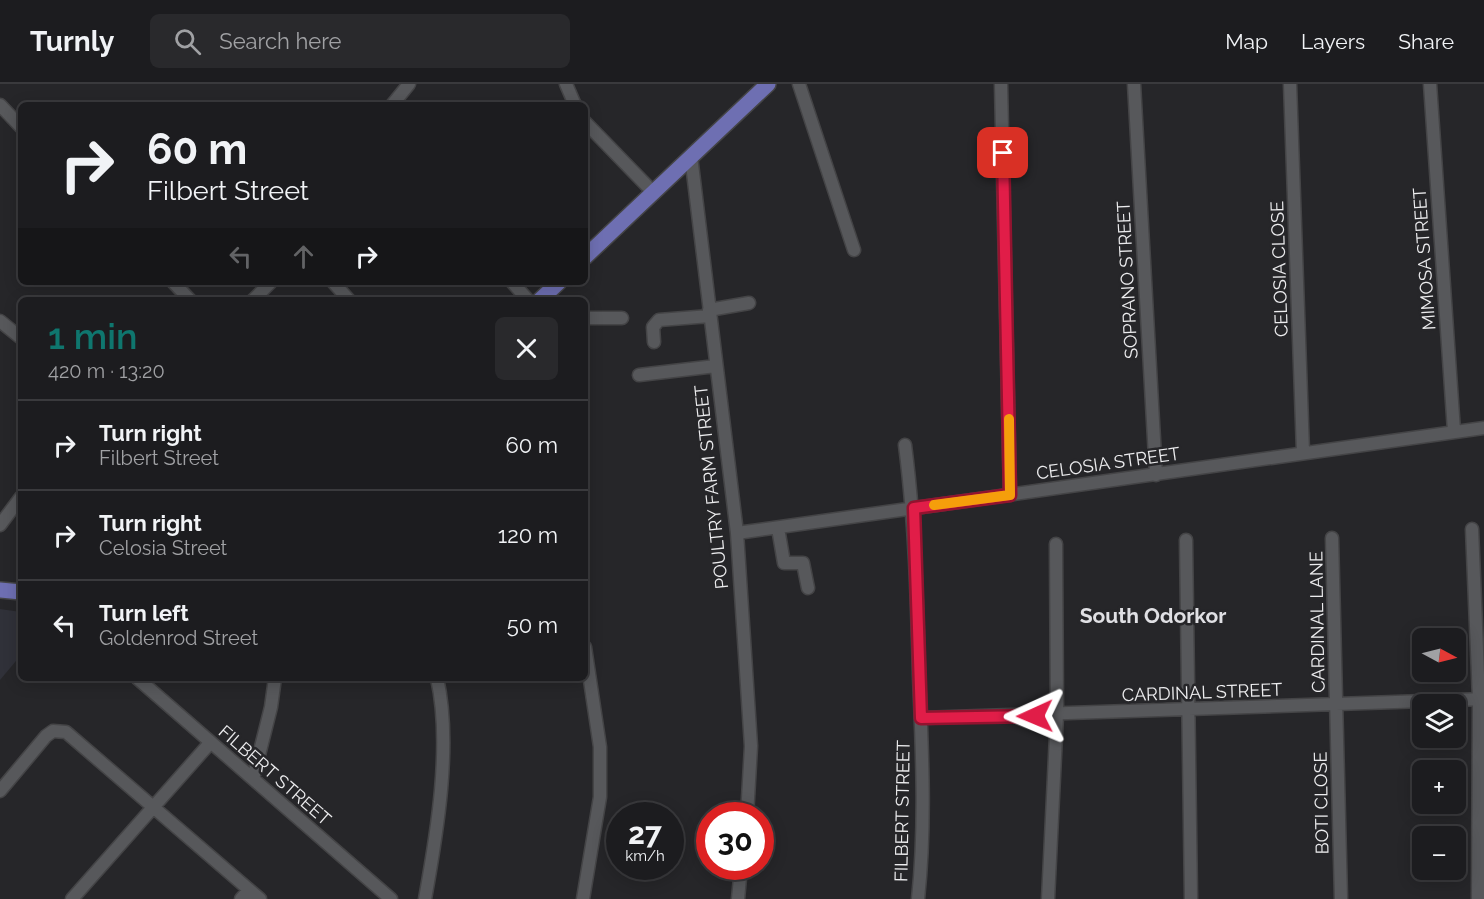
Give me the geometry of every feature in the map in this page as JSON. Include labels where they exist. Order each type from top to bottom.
[{"type":"main road","points":[[588,254],[768,84]]},
{"type":"main road","points":[[543,297],[556,285]]},
{"type":"main road","points":[[0,590],[18,592]]},
{"type":"street","points":[[394,102],[409,84]]},
{"type":"street","points":[[566,84],[574,102]]},
{"type":"street","points":[[799,84],[854,250]]},
{"type":"street","points":[[1001,84],[1010,495]]},
{"type":"street","name":"SOPRANO STREET","points":[[1134,84],[1156,475]]},
{"type":"street","name":"CELOSIA CLOSE","points":[[1290,84],[1303,452]]},
{"type":"street","name":"MIMOSA STREET","points":[[1430,84],[1454,431]]},
{"type":"street","points":[[0,105],[18,124]]},
{"type":"street","points":[[588,125],[653,192]]},
{"type":"street","name":"POULTRY FARM STREET","points":[[691,156],[737,533],[751,746],[748,802]]},
{"type":"street","points":[[176,285],[187,297]]},
{"type":"street","points":[[256,297],[268,285]]},
{"type":"street","points":[[336,285],[346,297]]},
{"type":"street","points":[[515,285],[525,297]]},
{"type":"street","points":[[654,342],[653,327],[659,320],[710,313],[749,303]]},
{"type":"street","points":[[588,318],[622,318]]},
{"type":"street","points":[[2,326],[18,336]]},
{"type":"street","points":[[639,375],[716,366]]},
{"type":"street","name":"CELOSIA STREET","points":[[737,533],[1484,428]]},
{"type":"street","name":"FILBERT STREET","points":[[905,445],[914,508],[921,718],[923,853],[918,899]]},
{"type":"street","points":[[0,525],[18,501]]},
{"type":"street","points":[[778,528],[784,563],[803,562],[808,588]]},
{"type":"street","points":[[1472,529],[1482,699],[1478,899]]},
{"type":"street","name":"CARDINAL LANE","points":[[1332,538],[1337,705]]},
{"type":"street","points":[[1185,540],[1188,587],[1187,711],[1191,899]]},
{"type":"street","points":[[1048,899],[1058,715],[1056,544]]},
{"type":"street","points":[[583,899],[600,797],[600,747],[588,668]]},
{"type":"street","name":"FILBERT STREET","points":[[140,681],[391,899]]},
{"type":"street","points":[[253,779],[271,707],[275,681]]},
{"type":"street","points":[[424,899],[435,841],[443,762],[437,681]]},
{"type":"street","name":"CARDINAL STREET","points":[[921,718],[1187,711],[1482,699]]},
{"type":"street","name":"BOTI CLOSE","points":[[1337,705],[1341,899]]},
{"type":"street","points":[[0,791],[46,736],[59,729],[66,732],[154,809],[245,894],[260,899]]},
{"type":"street","points":[[72,899],[210,743]]},
{"type":"street","points":[[738,899],[740,880]]},
{"type":"shaded area","points":[[0,609],[18,612],[18,659],[0,680]]},
{"type":"slow traffic","points":[[934,505],[1010,495],[1009,419]]},
{"type":"district","name":"South Odorkor","points":[[1153,615]]},
{"type":"route","points":[[1003,153],[1010,495],[914,508],[921,718],[1035,716]]}]
